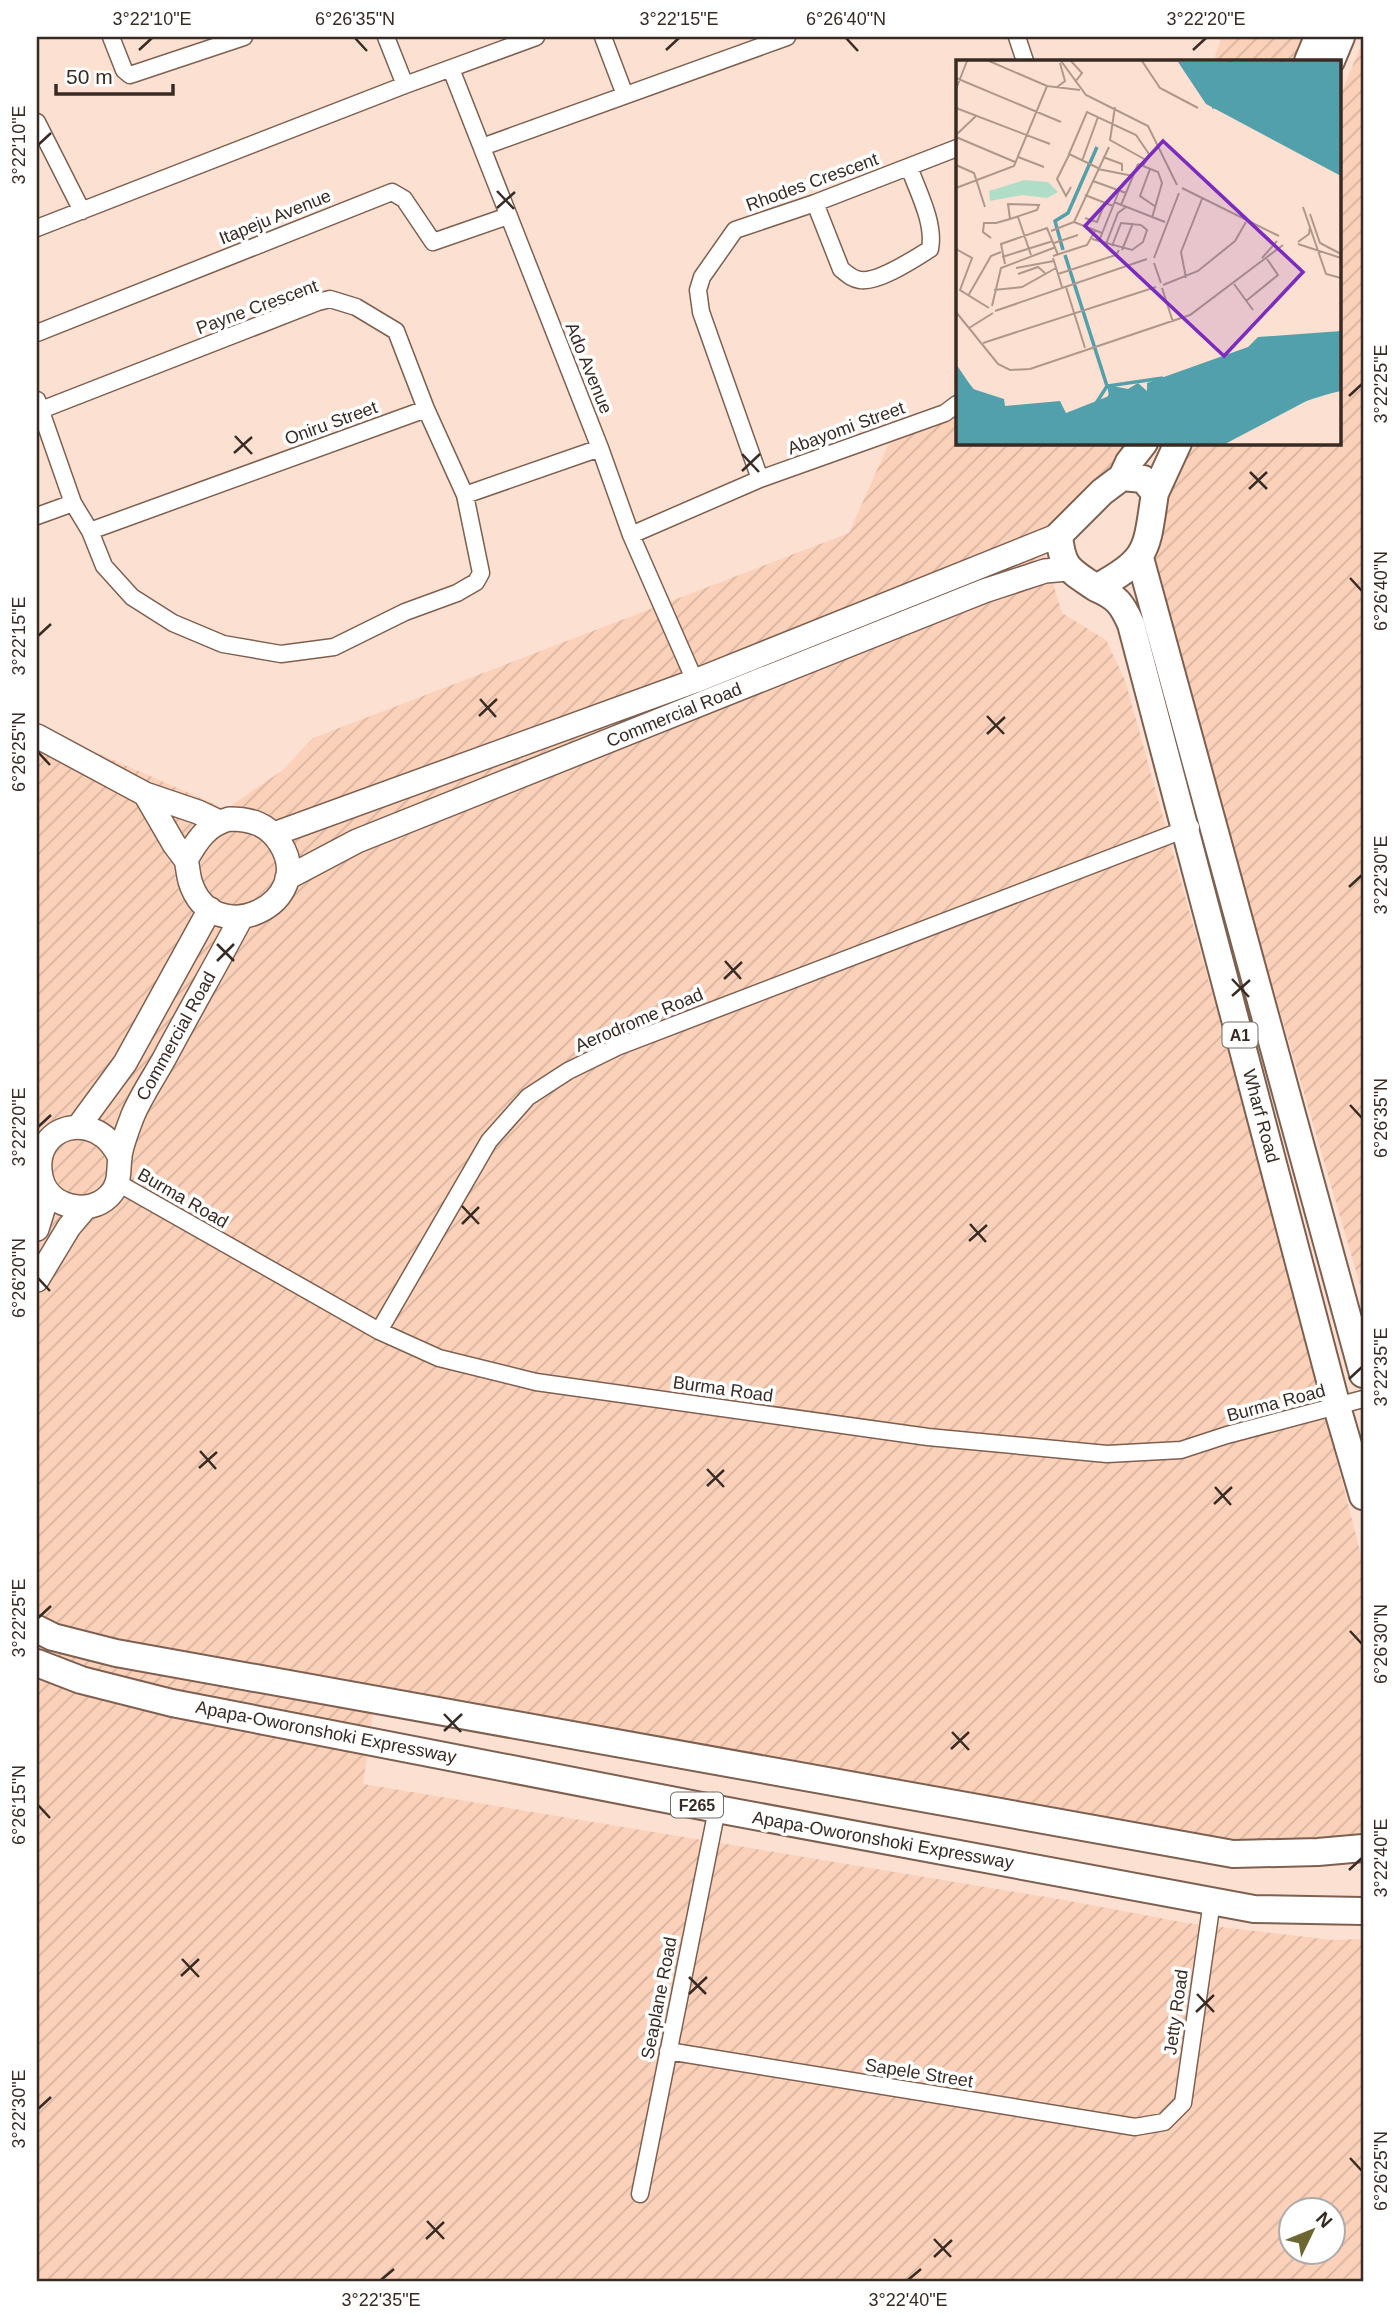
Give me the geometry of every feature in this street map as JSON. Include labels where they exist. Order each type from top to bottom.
[{"type":"main road","points":[[1308,60],[1318,37]]},
{"type":"main road","points":[[1331,60],[1340,37]]},
{"type":"main road","points":[[1143,444],[1129,462],[1122,477],[1102,492],[1059,535],[1060,551],[1068,569],[1096,588],[1119,576],[1140,558],[1147,547],[1155,493],[1178,444]]},
{"type":"main road","points":[[1122,477],[1143,479],[1155,493]]},
{"type":"main road","name":"Commercial Road","points":[[274,834],[695,681],[1059,535]]},
{"type":"main road","name":"Wharf Road","points":[[1140,558],[1363,1374]]},
{"type":"main road","name":"Commercial Road","points":[[287,878],[358,841],[984,591],[1045,571],[1068,569]]},
{"type":"main road","name":"Wharf Road","points":[[1096,588],[1112,594],[1122,605],[1131,624],[1363,1496]]},
{"type":"main road","points":[[37,736],[145,794],[219,822]]},
{"type":"main road","points":[[145,794],[174,844],[187,860],[190,882],[198,898],[210,909],[225,916],[241,918],[257,914],[271,906],[281,893],[287,878],[283,847],[274,834],[261,824],[246,819],[219,822],[201,835],[187,860]]},
{"type":"main road","name":"Commercial Road","points":[[78,1126],[125,1063],[210,909]]},
{"type":"main road","name":"Commercial Road","points":[[120,1158],[133,1115],[241,918]]},
{"type":"main road","points":[[78,1126],[92,1128],[114,1145],[120,1158],[121,1169],[118,1183],[110,1195],[99,1204],[85,1208],[59,1202],[48,1193],[42,1181],[40,1166],[41,1144],[61,1131],[78,1126]]},
{"type":"main road","points":[[37,1229],[48,1193]]},
{"type":"main road","points":[[37,1280],[69,1227],[85,1208]]},
{"type":"main road","points":[[37,1629],[53,1637],[116,1653],[1233,1854],[1318,1853],[1363,1848]]},
{"type":"main road","name":"Apapa-Oworonshoki Expressway","points":[[37,1662],[80,1679],[172,1703],[717,1809],[1254,1909],[1363,1911]]},
{"type":"street","points":[[111,37],[124,70],[130,75],[243,37]]},
{"type":"street","points":[[386,37],[405,85]]},
{"type":"street","points":[[37,228],[536,37]]},
{"type":"street","points":[[603,37],[625,95]]},
{"type":"street","points":[[482,147],[787,37]]},
{"type":"street","points":[[1017,37],[1025,60]]},
{"type":"street","name":"Ado Avenue","points":[[452,69],[600,448],[631,535],[695,681]]},
{"type":"street","points":[[38,129],[82,211]]},
{"type":"street","name":"Rhodes Crescent","points":[[761,479],[701,312],[698,290],[702,277],[735,230],[816,203],[956,148]]},
{"type":"street","points":[[816,203],[841,270],[849,277],[862,281],[898,270],[930,249],[931,241],[927,217],[909,167]]},
{"type":"street","name":"Itapeju Avenue","points":[[37,333],[392,192],[404,199],[433,242],[508,216]]},
{"type":"street","name":"Payne Crescent","points":[[39,405],[330,299],[356,307],[396,331],[426,409],[465,495],[481,573],[476,582],[457,593],[405,612],[334,647],[281,654],[223,644],[173,623],[142,604],[132,597],[104,566],[90,531]]},
{"type":"street","points":[[39,405],[73,503],[90,531]]},
{"type":"street","name":"Abayomi Street","points":[[631,535],[761,479],[945,413],[956,405]]},
{"type":"street","name":"Oniru Street","points":[[90,531],[426,409]]},
{"type":"street","points":[[465,495],[600,448]]},
{"type":"street","points":[[37,516],[73,503]]},
{"type":"street","name":"Aerodrome Road","points":[[379,1331],[489,1141],[528,1097],[568,1072],[617,1047],[1212,819]]},
{"type":"street","name":"Burma Road","points":[[118,1183],[379,1331],[439,1358],[536,1382],[928,1437],[1107,1454],[1181,1450],[1363,1399]]},
{"type":"street","name":"Seaplane Road","points":[[639,2194],[717,1809]]},
{"type":"street","name":"Jetty Road","points":[[1164,2122],[1183,2103],[1212,1900]]},
{"type":"street","name":"Sapele Street","points":[[668,2051],[1135,2127],[1164,2122]]},
{"type":"shaded area","points":[[1222,37],[1305,37],[1295,60],[1213,60]]},
{"type":"shaded area","points":[[1363,41],[1363,1295],[1161,604],[1154,539],[1189,444],[1340,444],[1340,96]]},
{"type":"shaded area","points":[[956,412],[956,444],[1136,444],[1039,537],[1062,613],[1106,640],[1125,680],[1277,1227],[1363,1563],[1363,1838],[1242,1856],[375,1699],[363,1784],[1064,1900],[1187,1923],[1332,1940],[1363,1939],[1363,2282],[37,2282],[37,727],[226,809],[283,770],[313,738],[849,533],[897,425]]}]
